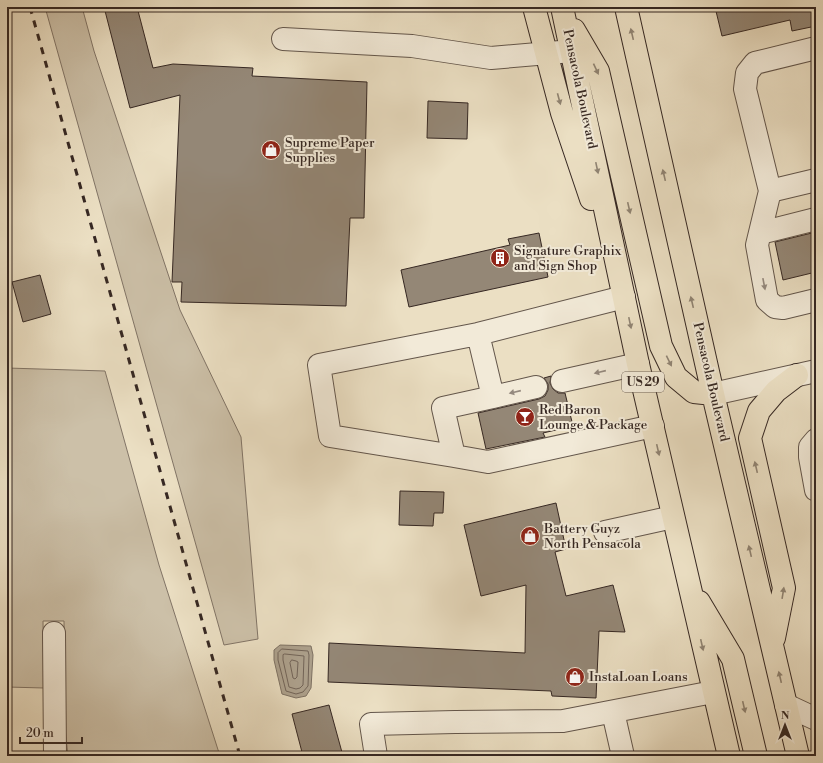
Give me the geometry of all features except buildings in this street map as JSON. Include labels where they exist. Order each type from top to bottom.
[{"type":"highway","points":[[534,7],[562,113],[624,297]]},
{"type":"highway","name":"Pensacola Boulevard","points":[[626,7],[798,756]]},
{"type":"highway","points":[[563,9],[598,71],[661,346],[676,377],[694,392],[714,394]]},
{"type":"highway","name":"Pensacola Boulevard","points":[[563,9],[638,364],[729,756]]},
{"type":"highway","points":[[772,645],[784,588],[750,438],[759,411],[776,391],[806,373]]},
{"type":"highway","points":[[688,584],[733,659],[756,756]]},
{"type":"street","points":[[283,39],[412,46],[491,58],[572,51]]},
{"type":"street","points":[[816,48],[755,63],[747,73],[745,89],[770,191],[758,239],[768,300],[775,307],[783,308],[816,300]]},
{"type":"street","points":[[770,191],[816,180]]},
{"type":"street","points":[[758,239],[816,220]]},
{"type":"street","points":[[624,297],[478,334],[319,365],[330,436],[488,462],[653,426]]},
{"type":"street","points":[[478,334],[493,397]]},
{"type":"street","points":[[562,381],[638,364]]},
{"type":"street","points":[[714,394],[806,373]]},
{"type":"street","points":[[454,456],[443,408],[536,387]]},
{"type":"street","points":[[816,440],[810,447],[810,457],[816,490]]},
{"type":"street","points":[[605,532],[673,517]]},
{"type":"street","points":[[54,633],[55,756]]},
{"type":"street","points":[[376,756],[370,724],[563,721],[713,692]]},
{"type":"street","points":[[786,704],[816,719]]},
{"type":"street","points":[[612,712],[623,756]]},
{"type":"shaded area","points":[[45,7],[82,7],[94,51],[180,310],[241,437],[258,639],[224,645]]},
{"type":"shaded area","points":[[7,368],[105,371],[159,565],[220,756],[68,756],[65,728],[64,621],[43,621],[44,688],[7,687]]},
{"type":"water","points":[[280,645],[311,646],[313,655],[311,688],[306,696],[296,698],[282,694],[274,660],[274,650]]},
{"type":"railway","points":[[30,7],[240,756]]},
{"type":"place","name":"Supreme Paper Supplies","points":[[271,150]]},
{"type":"place","name":"Signature Graphix and Sign Shop","points":[[500,258]]},
{"type":"place","name":"Red Baron Lounge & Package","points":[[525,417]]},
{"type":"place","name":"Battery Guyz North Pensacola","points":[[530,536]]},
{"type":"place","name":"InstaLoan Loans","points":[[575,677]]}]
